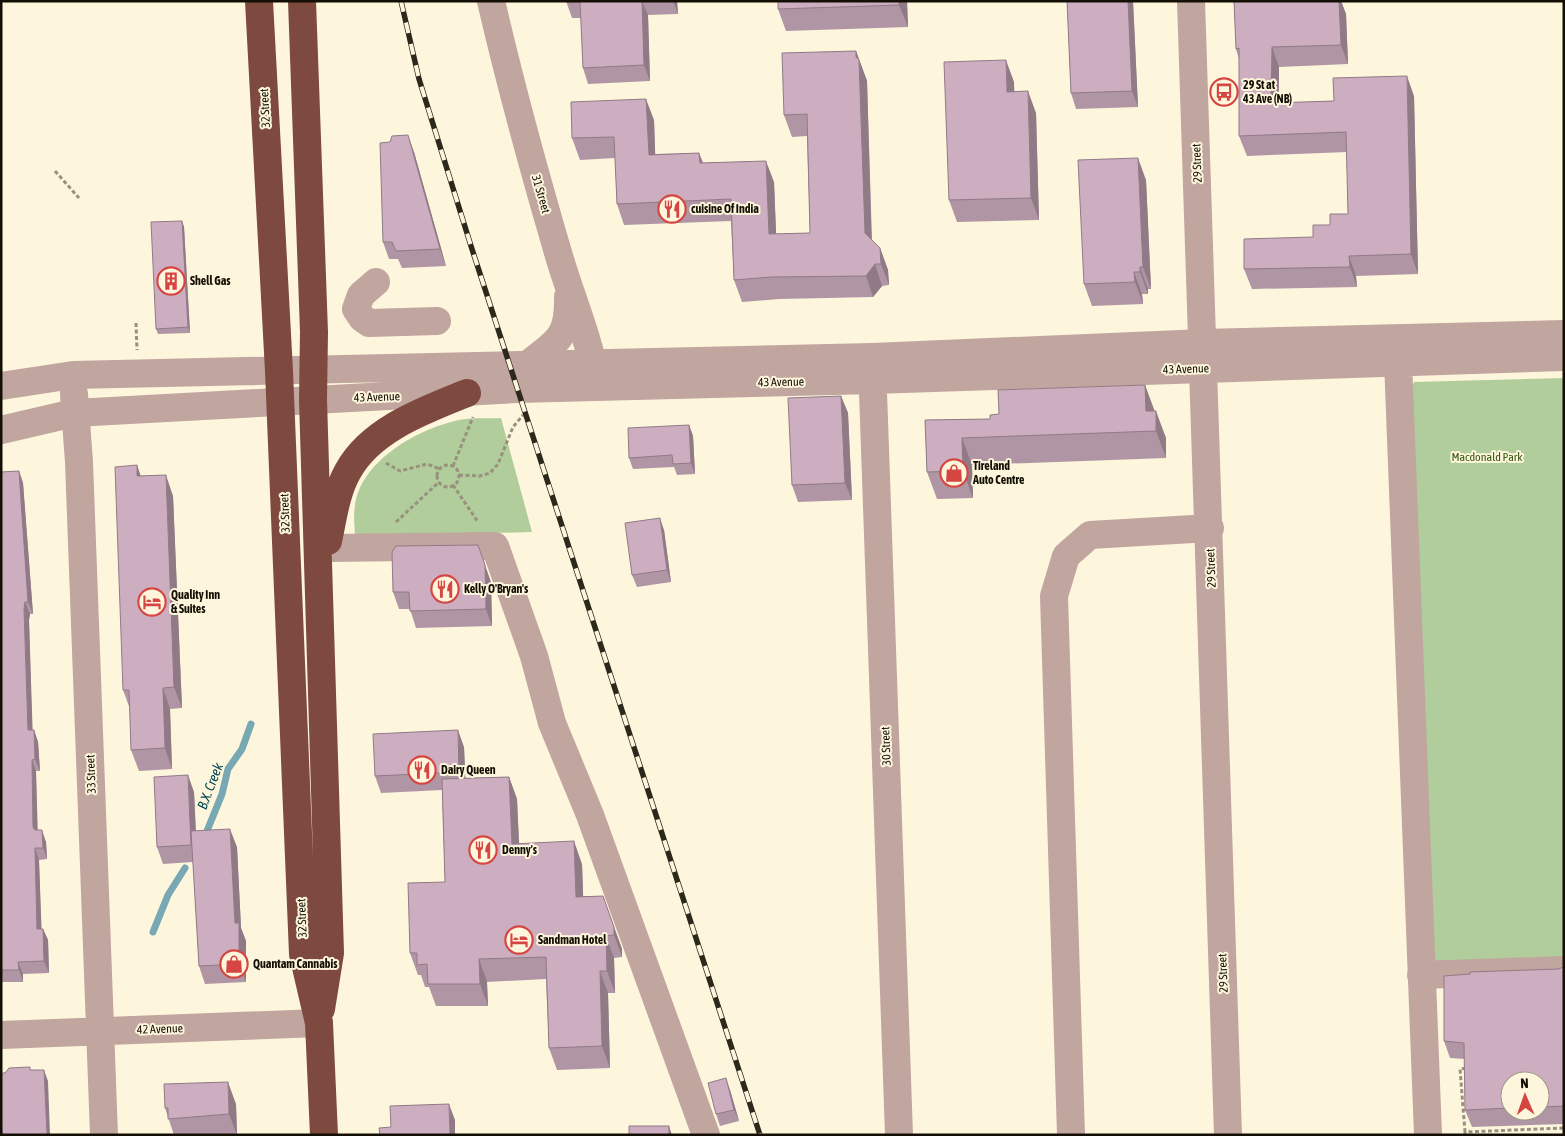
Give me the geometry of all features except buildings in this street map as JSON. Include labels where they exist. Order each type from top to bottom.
[{"type":"highway","name":"32 Street","points":[[259,1],[280,371],[303,954],[319,1023],[324,1135]]},
{"type":"highway","name":"32 Street","points":[[302,1],[314,332],[313,370],[330,953],[319,1023]]},
{"type":"highway","points":[[319,586],[338,495],[348,471],[363,451],[393,427],[424,410],[470,405]]},
{"type":"street","name":"31 Street","points":[[491,1],[518,118],[595,375]]},
{"type":"street","name":"29 Street","points":[[1191,1],[1210,528],[1228,1135]]},
{"type":"street","points":[[376,282],[361,295],[356,309],[362,318],[369,323],[437,320]]},
{"type":"street","points":[[527,365],[561,337],[568,320],[568,288]]},
{"type":"street","name":"43 Avenue","points":[[1,386],[73,376],[527,365],[595,375],[872,369],[1204,356],[1564,334]]},
{"type":"street","name":"43 Avenue","points":[[1204,356],[1398,361],[1564,357]]},
{"type":"street","points":[[1398,361],[1428,1135]]},
{"type":"street","name":"30 Street","points":[[872,369],[899,1135]]},
{"type":"street","name":"43 Avenue","points":[[1,430],[74,413],[280,401],[314,400],[470,405],[595,375]]},
{"type":"street","name":"33 Street","points":[[73,376],[80,482],[104,1135]]},
{"type":"street","points":[[1071,1135],[1054,596],[1066,556],[1090,535],[1210,528]]},
{"type":"street","points":[[327,548],[495,546],[534,656],[552,723],[590,815],[706,1135]]},
{"type":"street","points":[[1421,975],[1564,970]]},
{"type":"street","name":"42 Avenue","points":[[1,1034],[319,1023]]},
{"type":"path","points":[[55,171],[79,198]]},
{"type":"path","points":[[136,323],[137,337]]},
{"type":"path","points":[[453,466],[470,405]]},
{"type":"path","points":[[460,475],[458,482],[453,485],[444,486],[439,482],[438,475],[440,469],[446,465],[453,466],[460,475],[480,476],[490,473],[498,464],[513,426],[525,412]]},
{"type":"path","points":[[383,461],[400,471],[428,464],[440,469]]},
{"type":"path","points":[[368,547],[439,482]]},
{"type":"path","points":[[453,485],[495,546]]},
{"type":"path","points":[[1470,1068],[1460,1068],[1465,1134],[1564,1128]]},
{"type":"green space","name":"Macdonald Park","points":[[1564,378],[1564,958],[1433,963],[1409,394],[1414,382]]},
{"type":"green space","points":[[501,418],[532,532],[355,537],[354,510],[359,490],[367,475],[392,450],[440,425],[466,419]]},
{"type":"waterway","name":"B.X. Creek","points":[[207,831],[222,794],[228,769],[242,749],[251,724]]},
{"type":"waterway","name":"B.X. Creek","points":[[153,932],[168,895],[185,868]]},
{"type":"railway","points":[[401,1],[419,79],[471,246],[760,1135]]},
{"type":"place","name":"29 St at 43 Ave (NB)","points":[[1224,92]]},
{"type":"place","name":"cuisine Of India","points":[[672,209]]},
{"type":"place","name":"Shell Gas","points":[[171,281]]},
{"type":"place","name":"Tireland Auto Centre","points":[[954,473]]},
{"type":"place","name":"Kelly O'Bryan's","points":[[445,589]]},
{"type":"place","name":"Quality Inn & Suites","points":[[152,602]]},
{"type":"place","name":"Dairy Queen","points":[[422,770]]},
{"type":"place","name":"Denny's","points":[[483,850]]},
{"type":"place","name":"Sandman Hotel","points":[[519,940]]},
{"type":"place","name":"Quantam Cannabis","points":[[234,964]]}]
